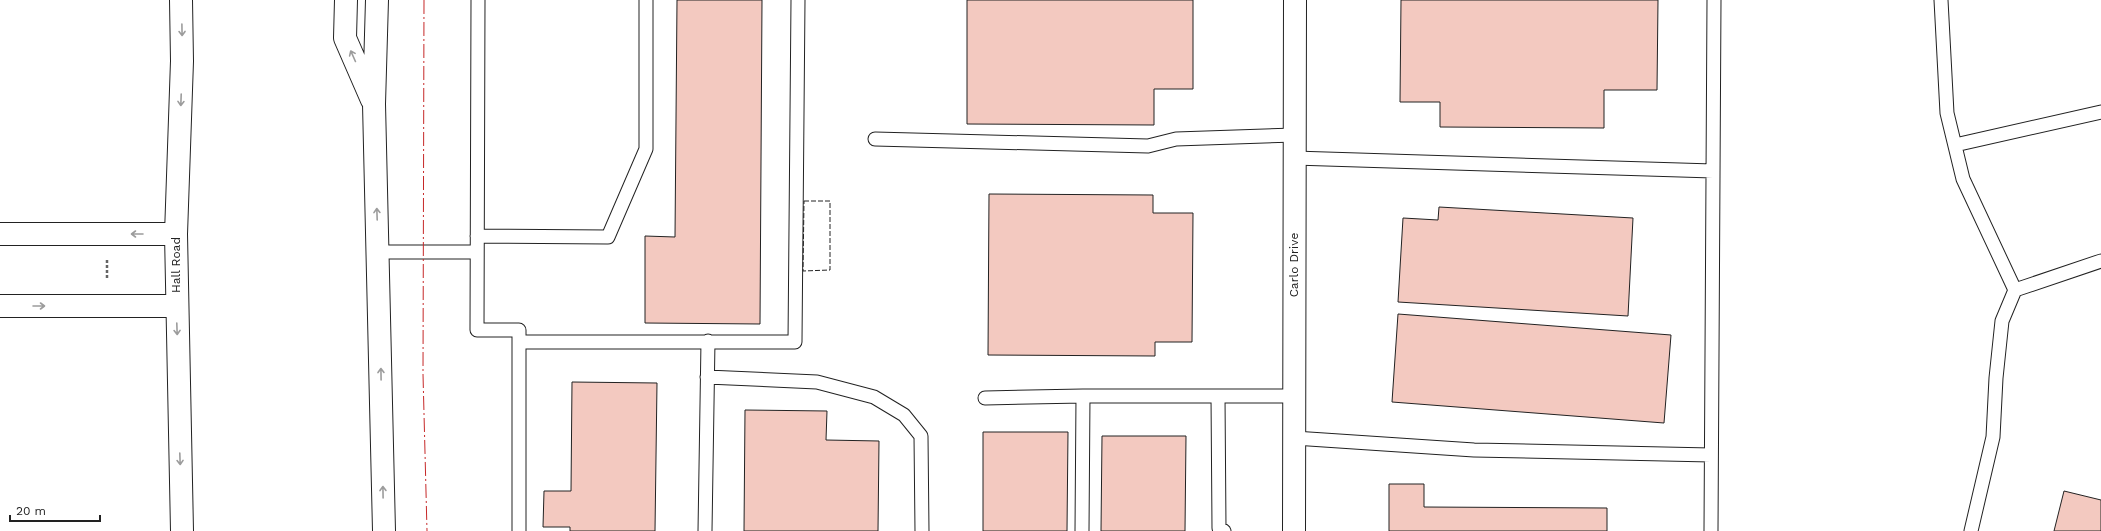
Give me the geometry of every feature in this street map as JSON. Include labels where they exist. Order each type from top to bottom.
[{"type":"main road","name":"Hall Road","points":[[181,0],[182,61],[176,234],[176,306],[182,531]]},
{"type":"main road","points":[[346,0],[345,38],[374,104]]},
{"type":"main road","points":[[377,0],[374,104],[384,531]]},
{"type":"main road","name":"Carlo Drive","points":[[1294,531],[1295,0]]},
{"type":"main road","points":[[0,234],[176,234]]},
{"type":"main road","points":[[0,306],[176,306]]},
{"type":"lane","points":[[478,0],[477,330],[519,330],[519,531]]},
{"type":"lane","points":[[478,236],[608,237],[646,149],[646,0]]},
{"type":"lane","points":[[519,342],[795,342],[798,0]]},
{"type":"lane","points":[[1710,531],[1714,0]]},
{"type":"lane","points":[[1941,0],[1947,113],[1963,179],[2015,290],[2002,321],[1996,378],[1993,437],[1971,531]]},
{"type":"lane","points":[[1955,145],[2101,112]]},
{"type":"lane","points":[[875,139],[1148,146],[1176,139],[1294,135]]},
{"type":"lane","points":[[1294,158],[1713,171]]},
{"type":"lane","points":[[378,252],[477,252]]},
{"type":"lane","points":[[2015,290],[2101,261]]},
{"type":"lane","points":[[705,531],[708,342]]},
{"type":"lane","points":[[707,377],[817,382],[874,397],[904,415],[921,436],[922,531]]},
{"type":"lane","points":[[984,398],[1083,396],[1294,396]]},
{"type":"lane","points":[[1082,531],[1083,396]]},
{"type":"lane","points":[[1218,396],[1219,528],[1224,531]]},
{"type":"lane","points":[[1294,438],[1474,450],[1711,455]]},
{"type":"path","points":[[107,257],[107,285]]},
{"type":"building","points":[[677,0],[762,0],[760,324],[645,323],[645,236],[675,237]]},
{"type":"building","points":[[967,0],[1193,0],[1193,89],[1154,89],[1154,125],[967,124]]},
{"type":"building","points":[[1401,0],[1658,0],[1657,90],[1604,90],[1604,128],[1440,127],[1440,102],[1400,102]]},
{"type":"building","points":[[989,194],[1153,195],[1153,213],[1193,213],[1192,342],[1155,342],[1155,356],[988,355]]},
{"type":"building","points":[[1439,207],[1633,218],[1628,316],[1398,302],[1403,218],[1438,220]]},
{"type":"building","points":[[1398,314],[1671,335],[1664,423],[1392,402]]},
{"type":"building","points":[[572,382],[657,383],[655,531],[570,531],[570,527],[543,527],[544,491],[571,491]]},
{"type":"building","points":[[745,410],[827,411],[826,440],[879,441],[878,531],[744,531]]},
{"type":"building","points":[[983,432],[1068,432],[1067,531],[983,531]]},
{"type":"building","points":[[1102,436],[1186,436],[1185,531],[1101,531]]},
{"type":"building","points":[[1389,484],[1424,484],[1424,507],[1607,508],[1607,531],[1389,531]]},
{"type":"building","points":[[2064,491],[2101,500],[2101,531],[2054,531]]},
{"type":"fence","points":[[804,201],[830,201],[830,270],[803,271],[804,201]]},
{"type":"power","points":[[424,0],[423,374],[427,531]]}]
